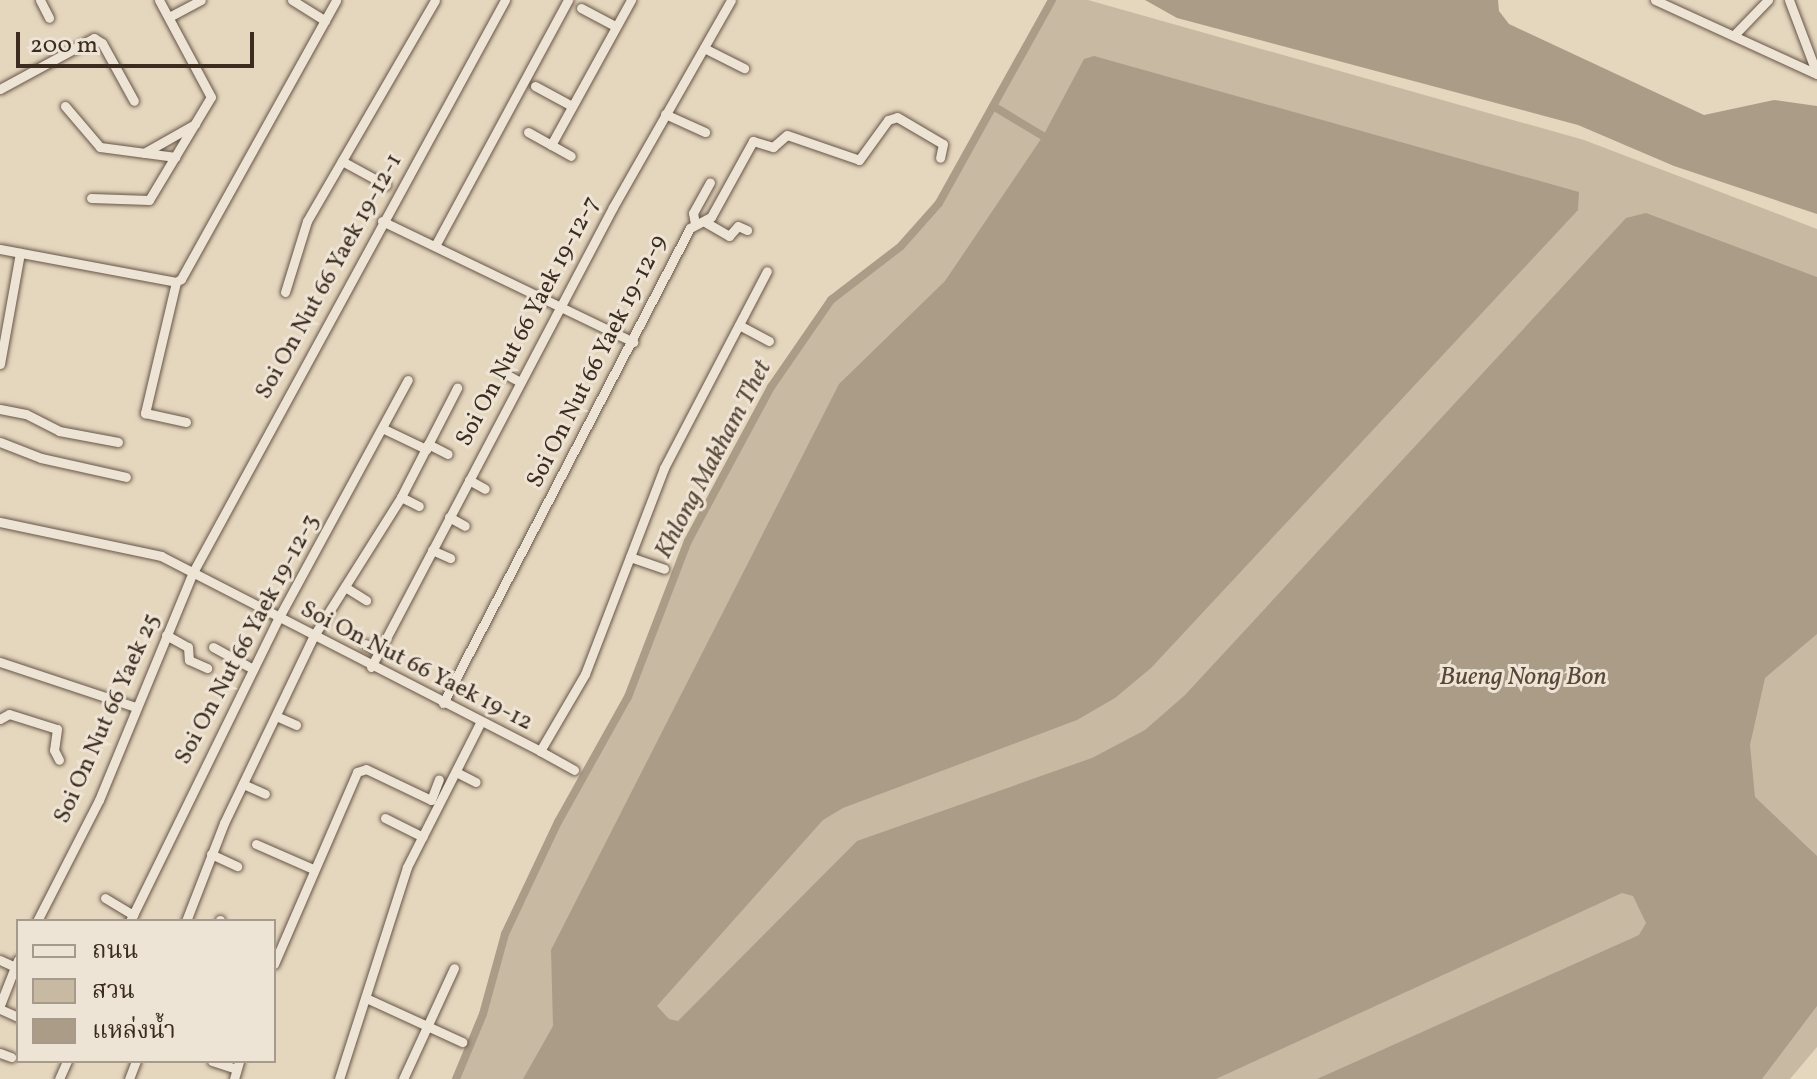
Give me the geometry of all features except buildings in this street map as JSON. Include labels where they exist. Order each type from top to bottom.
[{"type":"street","points":[[40,0],[49,18]]},
{"type":"street","points":[[91,198],[146,202],[195,124],[211,92],[159,0]]},
{"type":"street","points":[[169,17],[201,0]]},
{"type":"street","points":[[292,0],[325,21]]},
{"type":"street","points":[[186,422],[145,413],[176,282],[189,270],[336,0]]},
{"type":"street","points":[[285,292],[301,234],[435,0]]},
{"type":"street","name":"Soi On Nut 66 Yaek 19-12-1","points":[[192,574],[505,0]]},
{"type":"street","points":[[435,246],[568,0]]},
{"type":"street","points":[[551,145],[631,0]]},
{"type":"street","name":"Soi On Nut 66 Yaek 19-12-7","points":[[371,667],[559,306],[731,0]]},
{"type":"street","points":[[1655,0],[1736,33],[1817,74]]},
{"type":"street","points":[[1736,33],[1768,0]]},
{"type":"street","points":[[1789,0],[1817,74]]},
{"type":"street","points":[[581,8],[615,26]]},
{"type":"street","points":[[0,89],[94,38],[102,43],[134,101]]},
{"type":"street","points":[[704,48],[744,68]]},
{"type":"street","points":[[535,86],[572,106]]},
{"type":"street","points":[[65,106],[100,147],[175,157]]},
{"type":"street","points":[[665,114],[705,132]]},
{"type":"street","name":"Soi On Nut 66 Yaek 19-12-9","points":[[443,703],[633,342],[700,223],[755,140],[773,147],[787,135],[859,160],[888,120],[897,117],[943,144],[940,158]]},
{"type":"street","points":[[144,153],[195,124]]},
{"type":"street","points":[[528,132],[571,156]]},
{"type":"street","points":[[342,161],[386,185]]},
{"type":"street","points":[[710,182],[693,213],[700,223],[729,236],[738,226],[747,230]]},
{"type":"street","points":[[382,221],[633,342]]},
{"type":"street","points":[[0,249],[176,282]]},
{"type":"street","points":[[0,364],[4,323],[20,253]]},
{"type":"street","name":"Soi On Nut 66 Yaek 19-12","points":[[0,522],[150,553],[540,751],[585,674],[664,468],[767,271]]},
{"type":"street","points":[[739,325],[769,341]]},
{"type":"street","points":[[502,372],[520,382]]},
{"type":"street","name":"Soi On Nut 66 Yaek 19-12-3","points":[[131,918],[278,619],[408,380]]},
{"type":"street","points":[[187,919],[211,854],[313,637],[401,497],[457,388]]},
{"type":"street","points":[[0,409],[26,414],[59,431],[118,442]]},
{"type":"street","points":[[384,429],[448,454]]},
{"type":"street","points":[[0,442],[41,458],[126,477]]},
{"type":"street","points":[[469,480],[485,489]]},
{"type":"street","points":[[401,497],[419,506]]},
{"type":"street","points":[[449,517],[465,526]]},
{"type":"street","points":[[432,550],[450,558]]},
{"type":"street","points":[[630,557],[664,569]]},
{"type":"street","name":"Soi On Nut 66 Yaek 25","points":[[38,919],[99,800],[192,574]]},
{"type":"street","points":[[345,587],[366,600]]},
{"type":"street","points":[[166,635],[188,647],[189,660],[207,668]]},
{"type":"street","points":[[365,644],[379,652]]},
{"type":"street","points":[[213,647],[253,669]]},
{"type":"street","points":[[0,662],[135,707]]},
{"type":"street","points":[[0,719],[9,714],[57,729],[54,750],[59,760]]},
{"type":"street","points":[[276,716],[296,725]]},
{"type":"street","points":[[339,1079],[407,867],[480,723]]},
{"type":"street","points":[[540,751],[574,770]]},
{"type":"street","points":[[276,959],[357,772],[366,769],[431,800],[439,779]]},
{"type":"street","points":[[456,772],[476,782]]},
{"type":"street","points":[[243,784],[265,794]]},
{"type":"street","points":[[385,818],[423,837]]},
{"type":"street","points":[[256,844],[313,869]]},
{"type":"street","points":[[211,854],[237,866]]},
{"type":"street","points":[[105,898],[131,918]]},
{"type":"street","points":[[0,960],[16,963],[0,1007]]},
{"type":"street","points":[[403,1079],[454,968]]},
{"type":"street","points":[[366,998],[426,1029],[462,1042]]},
{"type":"street","points":[[0,1053],[11,1057]]},
{"type":"green space","name":"Bueng Nong Bon","points":[[1052,0],[1088,0],[1584,140],[1817,229],[1817,1047],[1790,1079],[456,1079],[483,1014],[505,934],[558,822],[628,697],[688,541],[771,387],[831,300],[901,246],[939,203]]},
{"type":"water","points":[[1145,0],[1498,0],[1499,11],[1509,24],[1704,115],[1774,100],[1817,106],[1817,214],[1674,166],[1578,125],[1177,18]]},
{"type":"water","name":"Bueng Nong Bon","points":[[1094,56],[1579,192],[1578,210],[1151,668],[1115,698],[1077,720],[843,808],[823,820],[657,1006],[669,1019],[678,1021],[857,841],[1092,758],[1145,730],[1185,695],[1626,218],[1646,213],[1817,277],[1817,634],[1765,678],[1750,745],[1755,797],[1817,856],[1817,1006],[1762,1079],[1317,1079],[1639,935],[1646,923],[1633,896],[1622,893],[1216,1079],[523,1079],[553,1026],[551,950],[839,384],[945,281],[1043,136],[1084,59]]},
{"type":"waterway","name":"Khlong Makham Thet","points":[[456,1079],[483,1014],[505,934],[558,822],[628,697],[688,541],[771,387],[831,300],[901,246],[939,203],[1052,0]]},
{"type":"waterway","points":[[993,106],[1043,136]]}]
